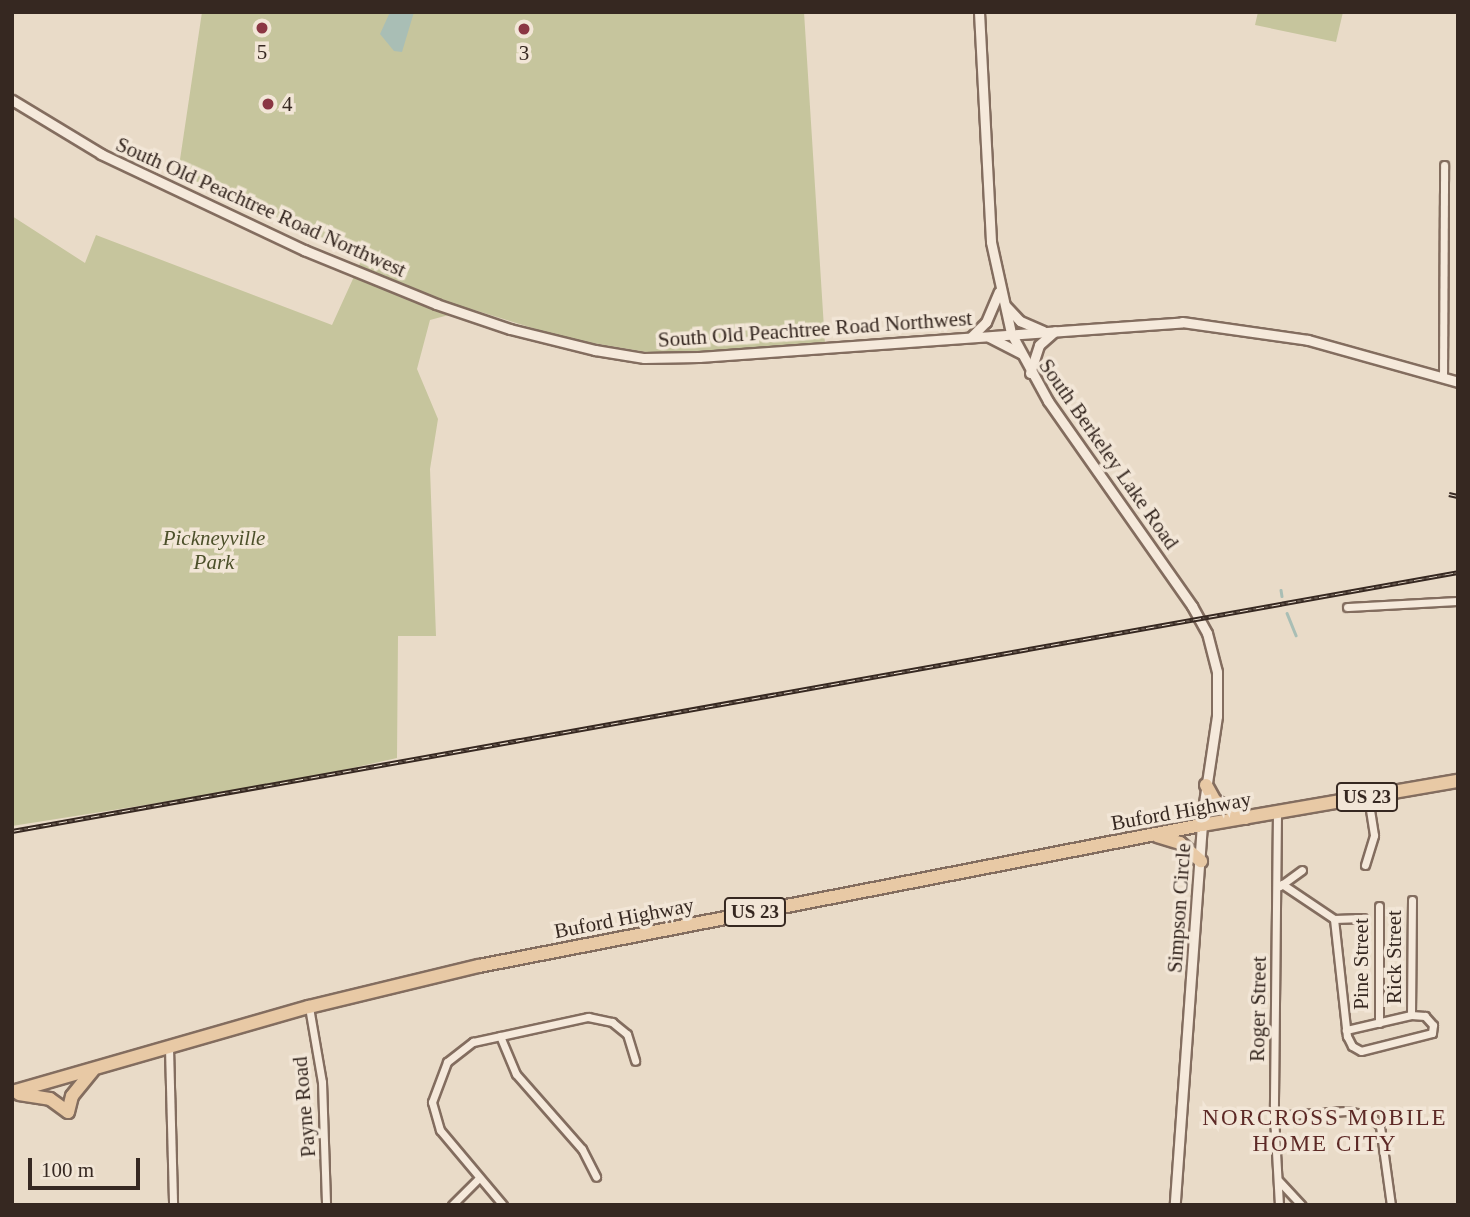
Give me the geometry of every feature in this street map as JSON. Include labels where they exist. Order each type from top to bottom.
[{"type":"main road","name":"Buford Highway","points":[[12,1093],[309,1007],[479,966],[1153,834],[1458,781]]},
{"type":"main road","points":[[1206,785],[1215,801],[1247,818]]},
{"type":"main road","points":[[1153,834],[1180,843],[1201,861]]},
{"type":"main road","points":[[12,1093],[50,1099],[68,1112],[72,1096],[94,1069]]},
{"type":"street","name":"South Berkeley Lake Road","points":[[979,12],[990,242],[1000,295],[1011,333],[1030,373],[1199,618]]},
{"type":"street","name":"South Old Peachtree Road Northwest","points":[[12,100],[101,154],[265,233],[394,288],[535,336],[659,358],[1182,323],[1234,327],[1308,340],[1458,382]]},
{"type":"street","points":[[1443,378],[1444,164]]},
{"type":"street","points":[[971,337],[986,322],[1000,295],[1020,321],[1044,332]]},
{"type":"street","points":[[1030,373],[1039,345],[1056,331]]},
{"type":"street","points":[[984,335],[1020,353]]},
{"type":"street","points":[[1346,607],[1458,601]]},
{"type":"street","name":"Simpson Circle","points":[[1175,1205],[1202,825],[1217,716],[1217,671],[1199,618]]},
{"type":"street","points":[[1365,865],[1374,835],[1367,797]]},
{"type":"street","name":"Roger Street","points":[[1277,813],[1279,886],[1274,1116],[1279,1205]]},
{"type":"street","points":[[1302,870],[1279,886],[1334,919],[1363,918]]},
{"type":"street","name":"Rick Street","points":[[1411,1016],[1412,900]]},
{"type":"street","name":"Pine Street","points":[[1378,906],[1379,1023]]},
{"type":"street","points":[[1334,919],[1346,1030],[1352,1046],[1361,1051],[1432,1033],[1431,1021],[1411,1016],[1346,1030]]},
{"type":"street","name":"Payne Road","points":[[309,1007],[322,1082],[326,1205]]},
{"type":"street","points":[[503,1205],[440,1130],[434,1091],[441,1070],[455,1053],[473,1041],[588,1017],[602,1019],[627,1034],[635,1061]]},
{"type":"street","points":[[500,1035],[516,1074],[582,1149],[596,1177]]},
{"type":"street","points":[[169,1048],[173,1205]]},
{"type":"street","points":[[1274,1116],[1346,1111],[1371,1116],[1380,1126],[1391,1205]]},
{"type":"street","points":[[452,1205],[479,1178]]},
{"type":"street","points":[[1279,1181],[1301,1205]]},
{"type":"green space","name":"Pickneyville Park","points":[[202,12],[804,12],[825,344],[658,354],[568,339],[471,309],[430,320],[417,369],[438,419],[430,469],[436,636],[398,636],[397,758],[285,783],[12,826],[12,216],[85,263],[96,235],[332,325],[362,259],[178,173]]},
{"type":"green space","points":[[1258,12],[1343,12],[1336,42],[1255,25]]},
{"type":"shaded area","points":[[390,12],[414,12],[402,52],[394,51],[380,34]]},
{"type":"waterway","points":[[1281,590],[1282,596]]},
{"type":"waterway","points":[[1287,613],[1296,635]]},
{"type":"railway","points":[[1449,494],[1458,496]]},
{"type":"railway","points":[[12,831],[1458,572]]},
{"type":"place","name":"5","points":[[262,28]]},
{"type":"place","name":"3","points":[[524,29]]},
{"type":"place","name":"4","points":[[268,104]]},
{"type":"district","name":"NORCROSS MOBILE HOME CITY","points":[[1325,1131]]}]
